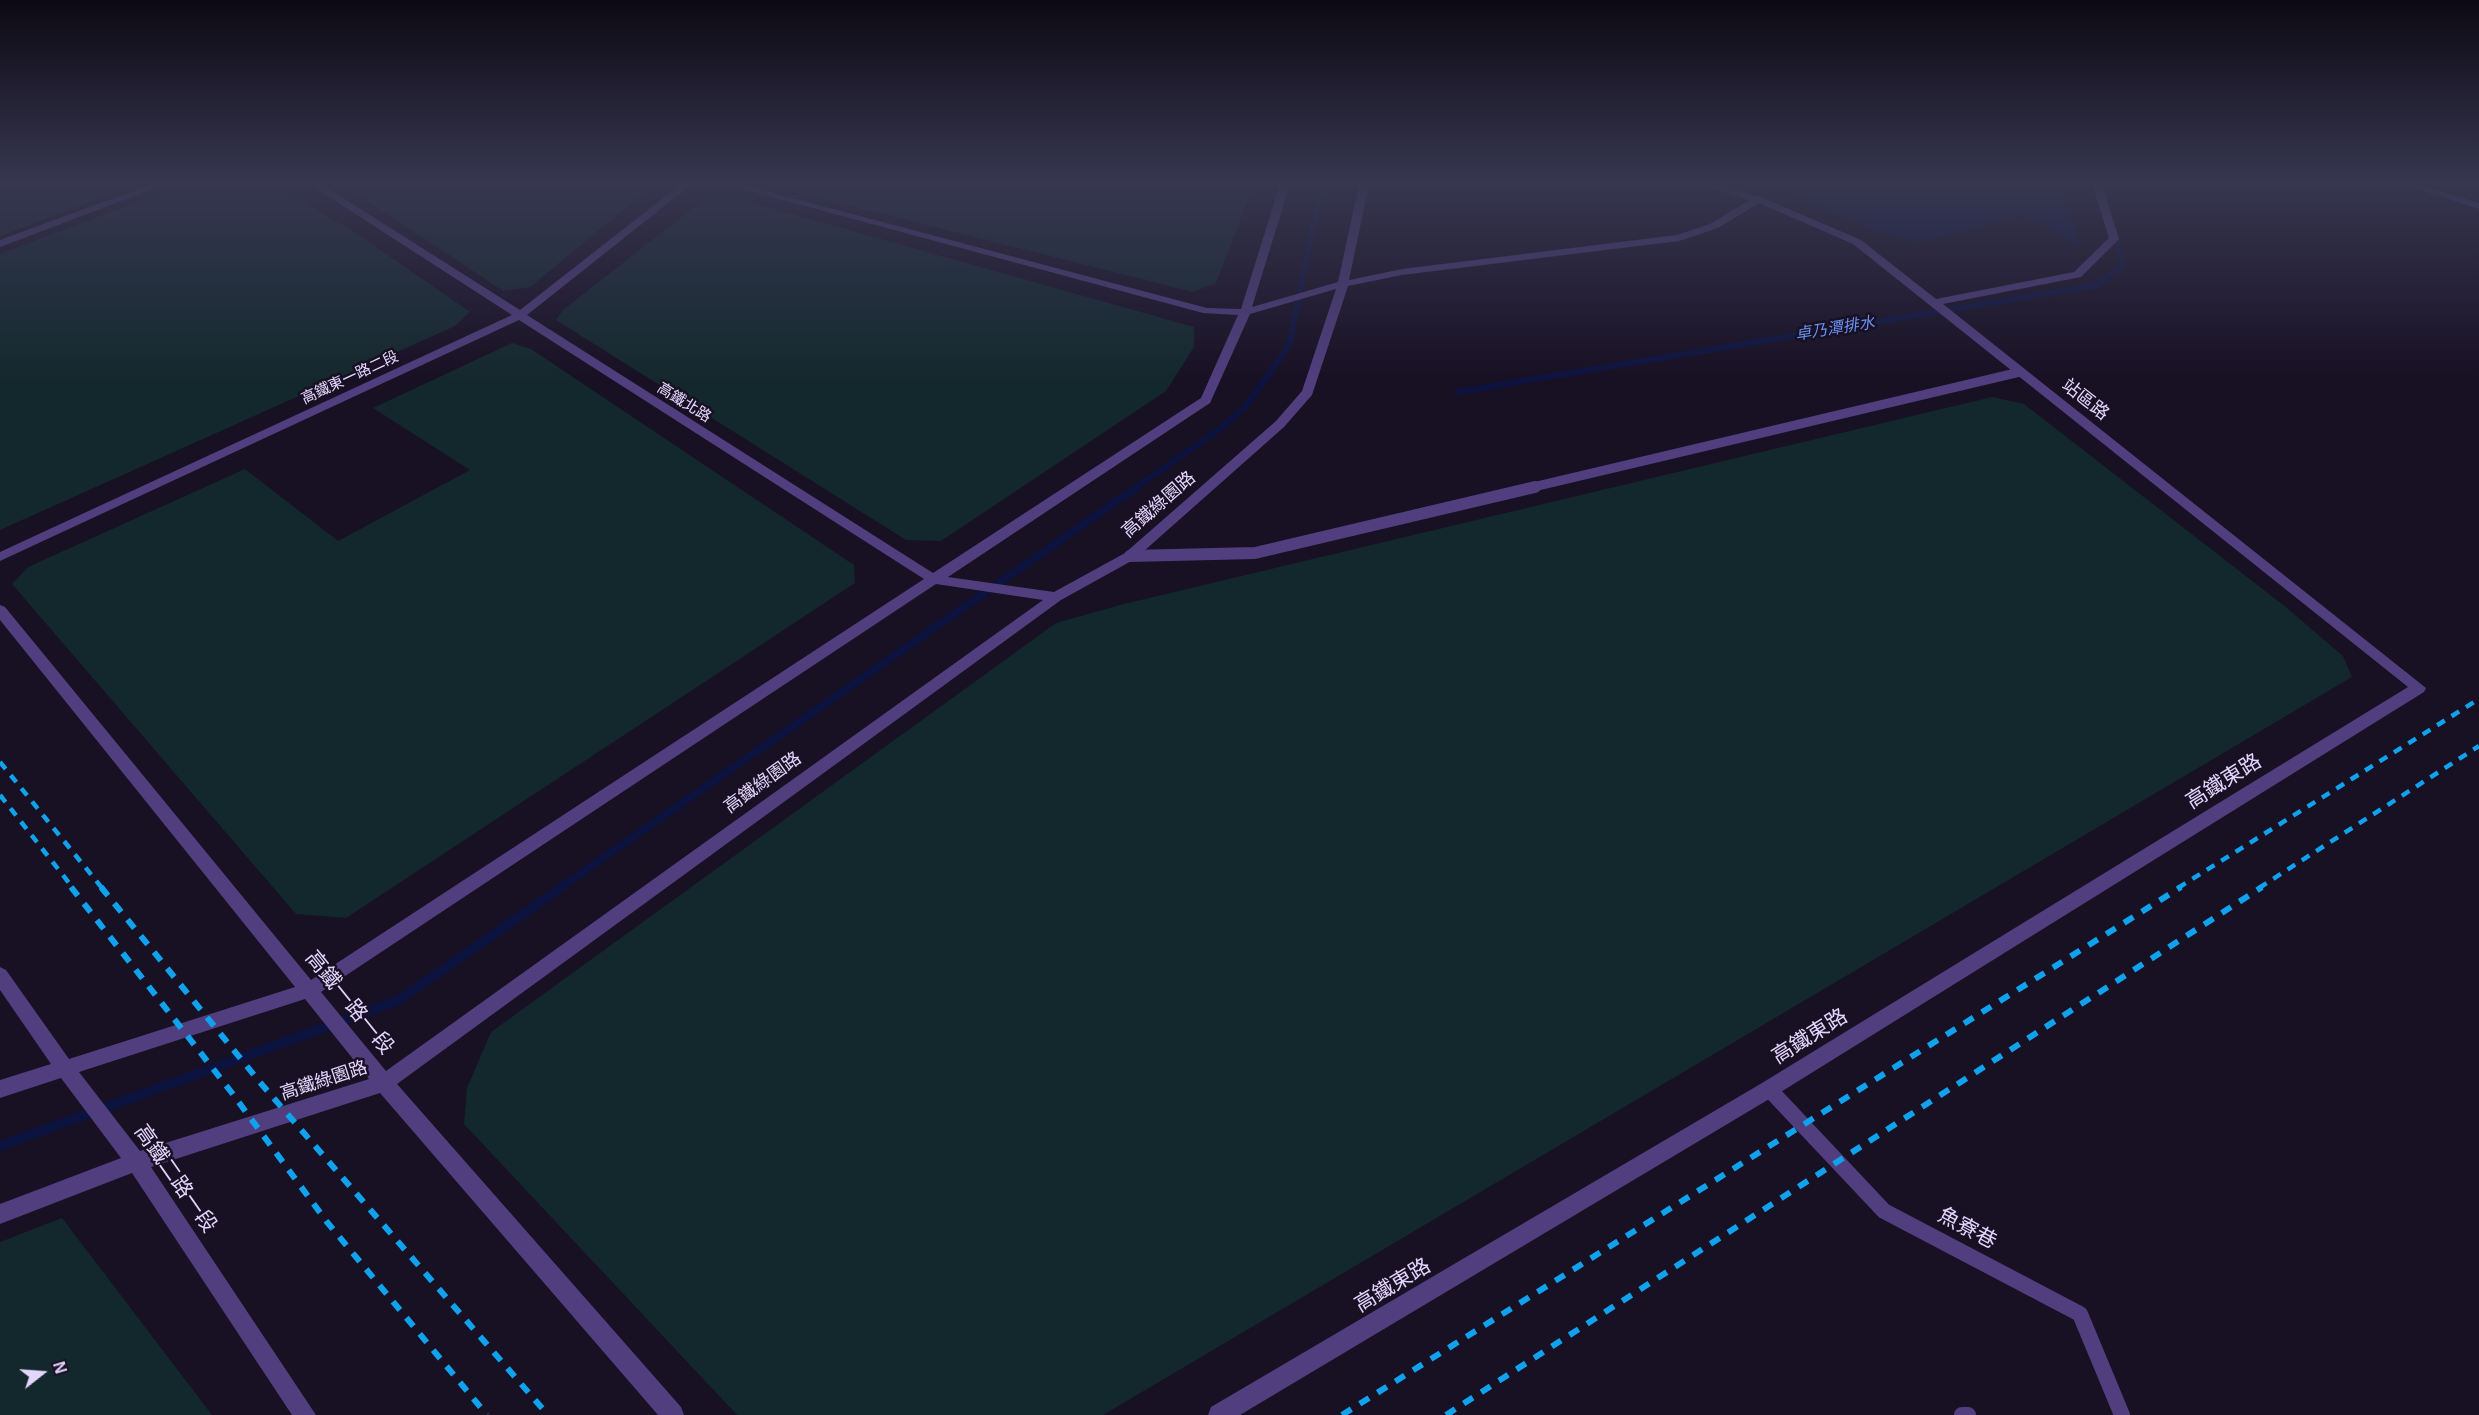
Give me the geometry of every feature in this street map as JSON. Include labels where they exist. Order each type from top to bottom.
[{"type":"street","name":"高鐵北路","points":[[417,250],[933,579],[1056,597]]},
{"type":"street","name":"高鐵東一路二段","points":[[0,557],[519,316],[603,250]]},
{"type":"street","points":[[979,250],[1207,310],[1245,312],[1343,284],[1456,263],[1589,250]]},
{"type":"street","points":[[0,1089],[310,990],[1206,400],[1245,312],[1264,250]]},
{"type":"street","name":"高鐵綠園路","points":[[0,1214],[136,1162],[384,1083],[1056,597],[1130,556],[1280,424],[1308,392],[1343,284],[1350,250]]},
{"type":"street","name":"站區路","points":[[1867,250],[2419,688]]},
{"type":"street","points":[[1935,304],[2077,275],[2103,250]]},
{"type":"street","name":"高鐵一路一段","points":[[0,610],[384,1083],[673,1415]]},
{"type":"street","name":"高鐵東路","points":[[1219,1415],[1769,1089],[2419,688]]},
{"type":"street","name":"高鐵二路一段","points":[[0,975],[64,1067],[136,1162],[305,1415]]},
{"type":"lane","points":[[1130,556],[1255,553],[2020,372]]},
{"type":"lane","name":"魚寮巷","points":[[1769,1089],[1884,1211],[2080,1314],[2122,1415]]},
{"type":"lane","points":[[1962,1415],[1968,1415]]},
{"type":"green space","points":[[10,250],[380,250],[470,312],[455,326],[0,530],[0,254]]},
{"type":"green space","points":[[442,250],[575,250],[530,287],[503,291]]},
{"type":"green space","points":[[639,250],[920,250],[1194,327],[1194,347],[1166,391],[941,541],[906,540],[556,320],[563,310]]},
{"type":"green space","points":[[1026,250],[1229,250],[1216,283],[1193,292]]},
{"type":"green space","points":[[512,343],[531,349],[854,565],[855,583],[346,918],[296,914],[12,584],[28,567],[245,469],[338,541],[470,470],[373,408]]},
{"type":"green space","points":[[1992,397],[2024,404],[2287,608],[2343,656],[2352,677],[1103,1415],[737,1415],[464,1124],[467,1088],[491,1032],[1056,623],[1124,604]]},
{"type":"green space","points":[[62,1218],[212,1415],[0,1415],[0,1242]]},
{"type":"waterway","points":[[1135,488],[1217,431],[1246,406],[1289,346],[1309,250]]},
{"type":"waterway","name":"卓乃潭排水","points":[[1458,392],[2097,285],[2122,266],[2119,250]]},
{"type":"waterway","points":[[560,888],[1137,487]]},
{"type":"waterway","points":[[0,1146],[399,1000],[562,887]]},
{"type":"railway","points":[[2178,888],[2479,699]]},
{"type":"railway","points":[[2259,888],[2479,746]]},
{"type":"railway","points":[[0,762],[102,888]]},
{"type":"railway","points":[[0,795],[73,888]]},
{"type":"railway","points":[[71,887],[232,1093],[327,1222],[487,1415]]},
{"type":"railway","points":[[101,887],[258,1080],[548,1415]]},
{"type":"railway","points":[[1342,1415],[2181,887]]},
{"type":"railway","points":[[1446,1415],[2262,887]]}]
